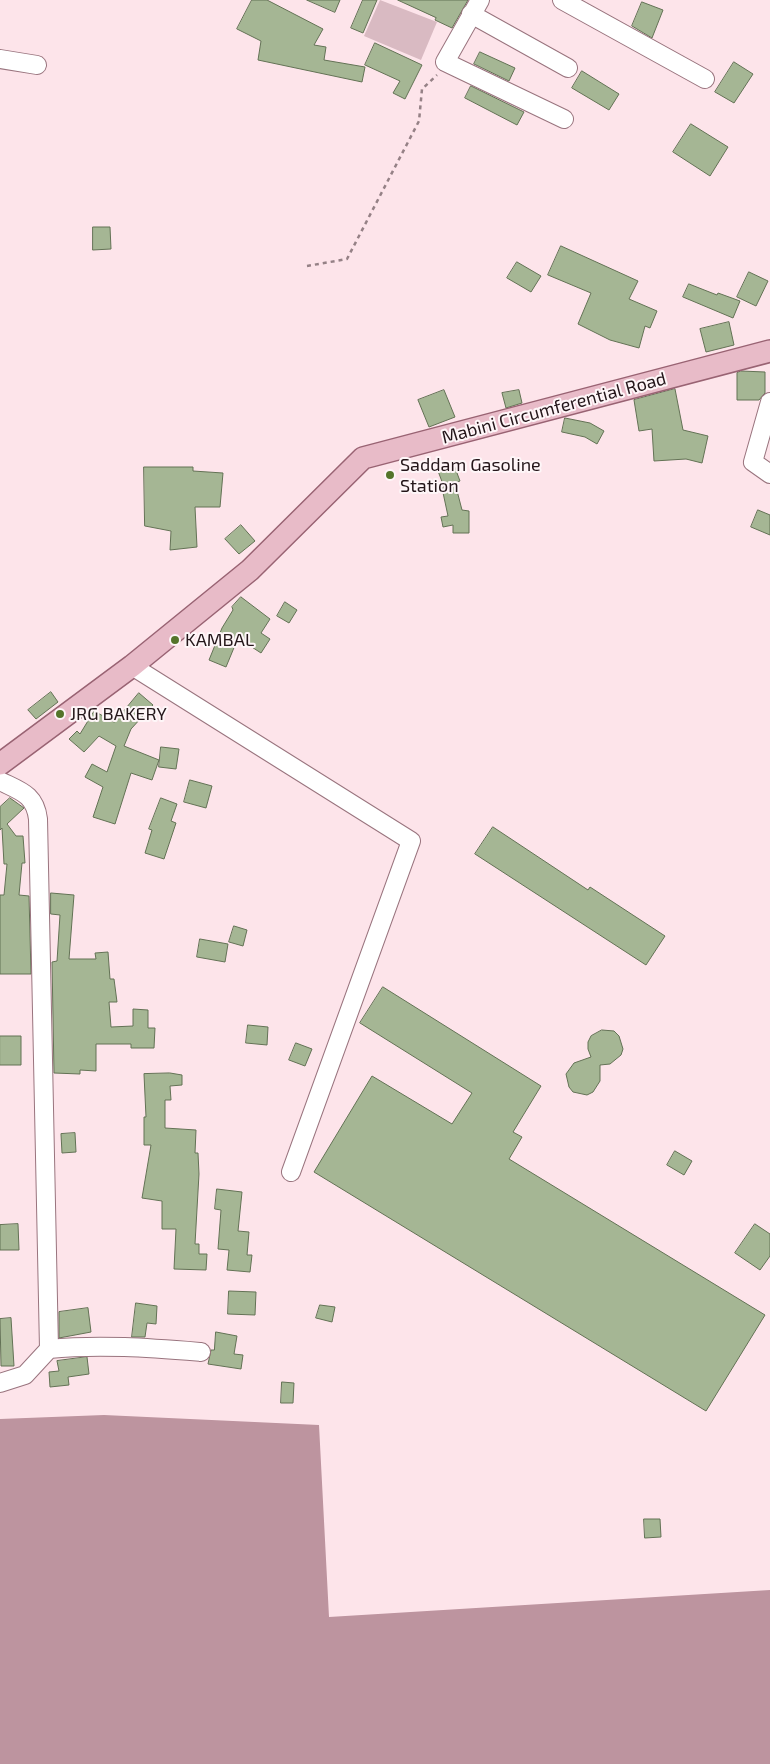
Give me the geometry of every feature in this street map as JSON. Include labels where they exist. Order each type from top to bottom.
[{"type":"main road","name":"Mabini Circumferential Road","points":[[0,764],[132,666],[250,570],[363,458],[770,352]]},
{"type":"street","points":[[562,0],[705,79]]},
{"type":"street","points":[[564,119],[445,62],[476,7],[568,68]]},
{"type":"street","points":[[0,59],[37,65]]},
{"type":"street","points":[[770,402],[754,462],[770,474]]},
{"type":"street","points":[[132,666],[411,841],[291,1172]]},
{"type":"street","points":[[0,781],[25,794],[36,804],[38,819],[49,1349]]},
{"type":"street","points":[[0,1383],[25,1375],[49,1349],[79,1346],[201,1352]]},
{"type":"path","points":[[307,266],[348,259],[419,121],[422,90],[449,64]]},
{"type":"shaded area","points":[[380,0],[437,22],[421,60],[364,36]]},
{"type":"shaded area","points":[[104,1415],[319,1425],[329,1617],[770,1590],[770,1764],[0,1764],[0,1419]]},
{"type":"building","points":[[252,0],[267,0],[323,29],[314,45],[326,47],[324,60],[365,67],[362,82],[258,60],[261,41],[237,29]]},
{"type":"building","points":[[307,0],[340,0],[335,12]]},
{"type":"building","points":[[363,0],[377,0],[363,33],[351,28]]},
{"type":"building","points":[[398,0],[468,0],[452,28],[435,20],[436,18]]},
{"type":"building","points":[[642,2],[663,10],[652,38],[632,26]]},
{"type":"building","points":[[375,43],[422,65],[405,99],[393,93],[400,81],[365,65]]},
{"type":"building","points":[[480,52],[515,68],[509,81],[474,64]]},
{"type":"building","points":[[734,62],[753,74],[734,103],[715,92]]},
{"type":"building","points":[[582,71],[619,94],[609,110],[572,88]]},
{"type":"building","points":[[471,86],[524,112],[517,125],[465,98]]},
{"type":"building","points":[[691,124],[728,147],[710,176],[673,152]]},
{"type":"building","points":[[93,227],[110,227],[111,249],[93,250]]},
{"type":"building","points":[[561,246],[638,281],[629,299],[657,311],[650,328],[645,326],[639,348],[610,340],[578,324],[591,293],[548,275]]},
{"type":"building","points":[[517,262],[541,276],[531,292],[507,278]]},
{"type":"building","points":[[749,272],[768,281],[756,306],[737,297]]},
{"type":"building","points":[[689,284],[717,295],[718,293],[740,301],[733,318],[683,297]]},
{"type":"building","points":[[729,322],[734,345],[706,352],[700,329]]},
{"type":"building","points":[[741,371],[765,372],[765,393],[759,400],[737,400],[737,373]]},
{"type":"building","points":[[675,389],[683,430],[708,436],[702,463],[686,459],[654,461],[652,429],[639,431],[634,400]]},
{"type":"building","points":[[444,390],[455,417],[429,427],[418,400]]},
{"type":"building","points":[[519,390],[522,403],[506,408],[502,393]]},
{"type":"building","points":[[565,418],[590,423],[604,431],[597,444],[585,437],[562,432]]},
{"type":"building","points":[[454,465],[460,481],[455,483],[462,510],[469,511],[469,533],[453,533],[453,525],[443,527],[441,517],[448,516],[442,488],[444,487],[438,471]]},
{"type":"building","points":[[144,467],[193,467],[193,471],[223,473],[220,507],[195,507],[197,547],[170,550],[171,531],[145,526]]},
{"type":"building","points":[[758,510],[770,515],[770,535],[751,527]]},
{"type":"building","points":[[241,525],[255,541],[239,554],[225,539]]},
{"type":"building","points":[[241,597],[270,619],[261,633],[270,639],[261,653],[238,638],[226,667],[209,660],[222,628],[233,610],[232,607]]},
{"type":"building","points":[[285,602],[297,610],[289,623],[277,616]]},
{"type":"building","points":[[51,692],[58,702],[36,719],[28,710]]},
{"type":"building","points":[[139,693],[153,705],[131,729],[124,746],[159,760],[152,780],[131,773],[115,824],[93,817],[103,787],[85,777],[92,764],[107,772],[116,746],[99,736],[84,752],[69,739],[77,731],[80,734],[94,711],[114,722]]},
{"type":"building","points":[[161,747],[179,749],[176,769],[159,767]]},
{"type":"building","points":[[190,780],[212,786],[206,808],[184,802]]},
{"type":"building","points":[[10,798],[24,808],[7,824],[16,836],[23,836],[25,863],[22,863],[19,895],[29,896],[31,974],[0,974],[0,895],[4,895],[7,864],[4,864],[2,828],[0,830],[0,807]]},
{"type":"building","points":[[161,798],[177,804],[171,821],[176,823],[164,859],[145,853],[152,830],[149,829]]},
{"type":"building","points":[[493,827],[588,890],[590,887],[665,936],[646,965],[475,854]]},
{"type":"building","points":[[51,893],[74,895],[69,959],[96,959],[95,953],[108,952],[110,979],[114,979],[117,1002],[109,1002],[111,1027],[133,1026],[133,1009],[148,1010],[148,1028],[155,1028],[154,1048],[131,1048],[131,1044],[96,1044],[96,1071],[80,1070],[80,1074],[54,1073],[52,962],[57,961],[60,915],[51,914]]},
{"type":"building","points":[[234,926],[247,930],[243,946],[229,942]]},
{"type":"building","points":[[200,939],[228,944],[225,962],[197,957]]},
{"type":"building","points":[[383,987],[541,1086],[513,1132],[522,1137],[509,1159],[765,1315],[706,1411],[314,1172],[372,1076],[452,1124],[472,1093],[360,1023]]},
{"type":"building","points":[[248,1025],[268,1027],[267,1045],[246,1043]]},
{"type":"building","points":[[602,1030],[614,1031],[619,1036],[623,1049],[621,1055],[610,1064],[600,1065],[600,1081],[593,1092],[587,1095],[573,1092],[569,1087],[566,1074],[574,1063],[591,1057],[588,1042],[591,1036]]},
{"type":"building","points":[[0,1036],[21,1036],[21,1065],[0,1065]]},
{"type":"building","points":[[296,1043],[312,1049],[305,1066],[289,1060]]},
{"type":"building","points":[[170,1073],[182,1075],[182,1085],[170,1086],[171,1100],[165,1100],[165,1128],[196,1130],[195,1153],[198,1153],[199,1174],[195,1244],[199,1244],[199,1254],[207,1254],[206,1270],[174,1269],[176,1229],[162,1229],[162,1201],[142,1198],[151,1145],[144,1145],[144,1117],[146,1117],[144,1074]]},
{"type":"building","points":[[75,1133],[76,1152],[62,1153],[61,1134]]},
{"type":"building","points":[[675,1151],[692,1161],[684,1175],[667,1165]]},
{"type":"building","points":[[217,1189],[242,1192],[238,1231],[249,1232],[247,1255],[252,1255],[250,1272],[227,1270],[229,1250],[218,1249],[221,1210],[215,1209]]},
{"type":"building","points":[[18,1224],[19,1250],[0,1250],[0,1225]]},
{"type":"building","points":[[755,1224],[770,1234],[770,1256],[760,1270],[735,1253]]},
{"type":"building","points":[[229,1291],[256,1292],[255,1315],[228,1314]]},
{"type":"building","points":[[136,1303],[157,1306],[156,1324],[147,1323],[145,1337],[132,1337]]},
{"type":"building","points":[[320,1305],[335,1307],[332,1322],[316,1318]]},
{"type":"building","points":[[88,1308],[91,1332],[59,1338],[59,1312]]},
{"type":"building","points":[[11,1318],[14,1366],[1,1366],[0,1319]]},
{"type":"building","points":[[216,1332],[237,1336],[234,1354],[243,1355],[241,1369],[208,1364],[211,1350],[214,1350]]},
{"type":"building","points":[[87,1357],[89,1374],[68,1377],[69,1385],[50,1387],[49,1372],[59,1371],[57,1361]]},
{"type":"building","points":[[282,1382],[294,1383],[293,1403],[281,1403]]},
{"type":"building","points":[[644,1519],[660,1519],[661,1537],[645,1538]]},
{"type":"place","name":"Saddam Gasoline Station","points":[[390,475]]},
{"type":"place","name":"KAMBAL","points":[[175,640]]},
{"type":"place","name":"JRG BAKERY","points":[[60,714]]}]
